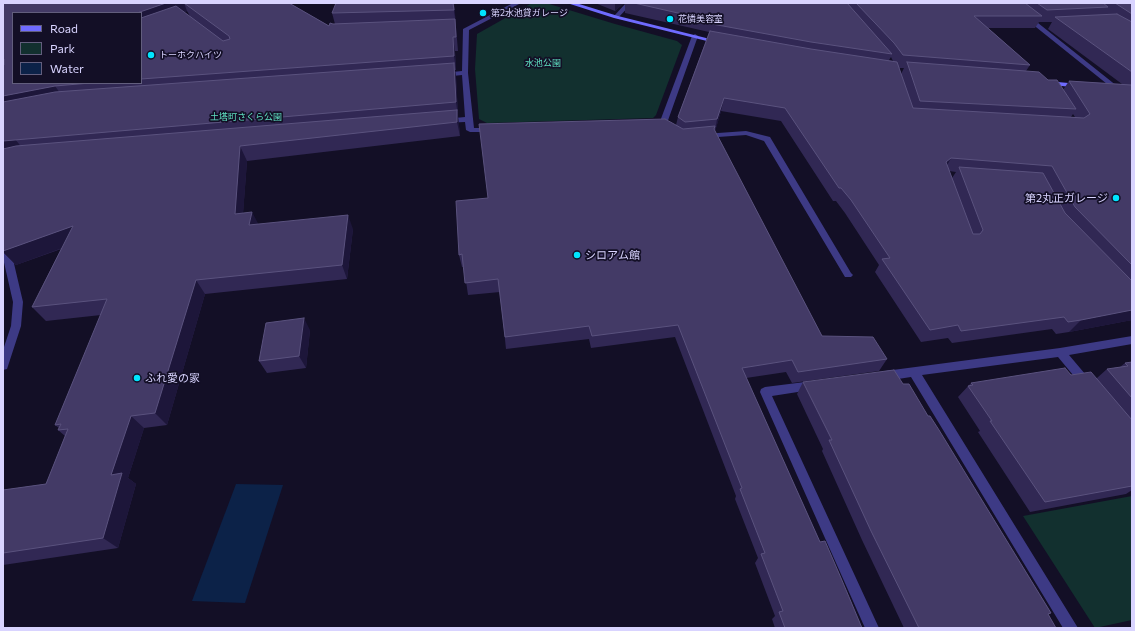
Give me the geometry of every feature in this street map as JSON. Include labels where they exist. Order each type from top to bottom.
[{"type":"street","points":[[502,130],[470,130],[462,29],[518,3]]},
{"type":"street","points":[[570,3],[616,17],[723,43]]},
{"type":"street","points":[[616,17],[628,3]]},
{"type":"street","points":[[1009,3],[1042,26],[1132,102]]},
{"type":"street","points":[[646,126],[665,128],[695,36]]},
{"type":"street","points":[[434,75],[465,73]]},
{"type":"street","points":[[1048,85],[1086,86]]},
{"type":"street","points":[[1100,87],[1126,89]]},
{"type":"street","points":[[438,122],[469,119]]},
{"type":"street","points":[[695,137],[746,133],[767,139],[848,275]]},
{"type":"street","points":[[3,238],[18,302],[16,326],[3,366]]},
{"type":"street","points":[[875,377],[1060,352],[1132,340]]},
{"type":"street","points":[[1060,352],[1094,392]]},
{"type":"street","points":[[914,372],[1071,628]]},
{"type":"street","points":[[828,384],[765,392],[872,628]]},
{"type":"green space","name":"水池公園","points":[[532,3],[546,3],[677,41],[682,45],[656,115],[653,118],[487,123],[479,119],[475,69],[477,34]]},
{"type":"green space","points":[[1132,496],[1132,620],[1095,628],[1023,516]]},
{"type":"water","points":[[236,484],[283,485],[245,603],[192,601]]},
{"type":"building","points":[[3,3],[166,3],[140,12],[12,12],[12,84],[78,84],[55,86],[3,96]]},
{"type":"building","points":[[184,3],[289,3],[329,26],[330,23],[455,19],[456,37],[453,37],[454,56],[142,79],[142,18],[176,6],[223,41],[230,39],[229,36]]},
{"type":"building","points":[[336,3],[453,3],[454,10],[332,13]]},
{"type":"building","points":[[634,3],[847,3],[892,54],[811,42],[712,24],[713,21]]},
{"type":"building","points":[[856,3],[1025,3],[1042,16],[974,16],[1030,65],[903,55],[894,43]]},
{"type":"building","points":[[1037,3],[1103,3],[1108,7],[1047,10]]},
{"type":"building","points":[[1115,3],[1132,3],[1132,14]]},
{"type":"building","points":[[1117,14],[1132,22],[1132,72],[1055,17]]},
{"type":"building","points":[[710,31],[811,49],[897,62],[913,108],[1084,118],[1090,114],[1069,81],[1131,85],[1132,265],[1075,207],[1052,166],[951,158],[946,162],[973,234],[980,234],[983,230],[959,167],[1043,173],[1065,213],[1132,281],[1132,310],[1068,322],[1064,317],[961,331],[958,325],[930,330],[882,259],[890,258],[851,200],[841,188],[839,188],[785,108],[724,98],[717,119],[685,122],[678,117]]},
{"type":"building","points":[[907,62],[1039,72],[1048,80],[1057,80],[1076,109],[920,101]]},
{"type":"building","points":[[454,63],[456,102],[3,141],[3,102],[55,92]]},
{"type":"building","points":[[457,110],[457,122],[240,146],[235,214],[252,212],[249,225],[348,215],[342,265],[196,280],[155,413],[131,416],[111,475],[122,473],[103,538],[3,553],[3,490],[46,484],[68,429],[58,430],[61,424],[55,425],[107,299],[32,307],[73,226],[3,251],[3,149],[16,146]]},
{"type":"building","points":[[665,119],[683,129],[715,126],[714,129],[822,336],[873,337],[887,359],[798,372],[792,360],[742,368],[820,542],[825,541],[862,628],[785,628],[779,612],[783,611],[761,554],[765,553],[740,489],[742,488],[678,325],[592,336],[589,326],[505,337],[498,279],[465,283],[462,254],[459,255],[456,201],[488,198],[479,124]]},
{"type":"building","points":[[304,318],[299,356],[259,361],[266,323]]},
{"type":"building","points":[[1132,362],[1132,398],[1107,369],[1128,366],[1125,363]]},
{"type":"building","points":[[1065,368],[1071,375],[1091,372],[1132,420],[1132,486],[1045,502],[968,386],[973,385],[971,383]]},
{"type":"building","points":[[894,370],[903,384],[909,384],[928,416],[930,416],[939,430],[1051,613],[1048,614],[1056,628],[919,628],[871,531],[829,440],[832,440],[803,382]]},
{"type":"place","name":"第2水池貸ガレージ","points":[[483,13]]},
{"type":"place","name":"花憐美容室","points":[[670,19]]},
{"type":"place","name":"トーホクハイツ","points":[[151,55]]},
{"type":"place","name":"第2丸正ガレージ","points":[[1116,198]]},
{"type":"place","name":"シロアム館","points":[[577,255]]},
{"type":"place","name":"ふれ愛の家","points":[[137,378]]},
{"type":"park label","name":"土塔町さくら公園","points":[[246,117]]}]
